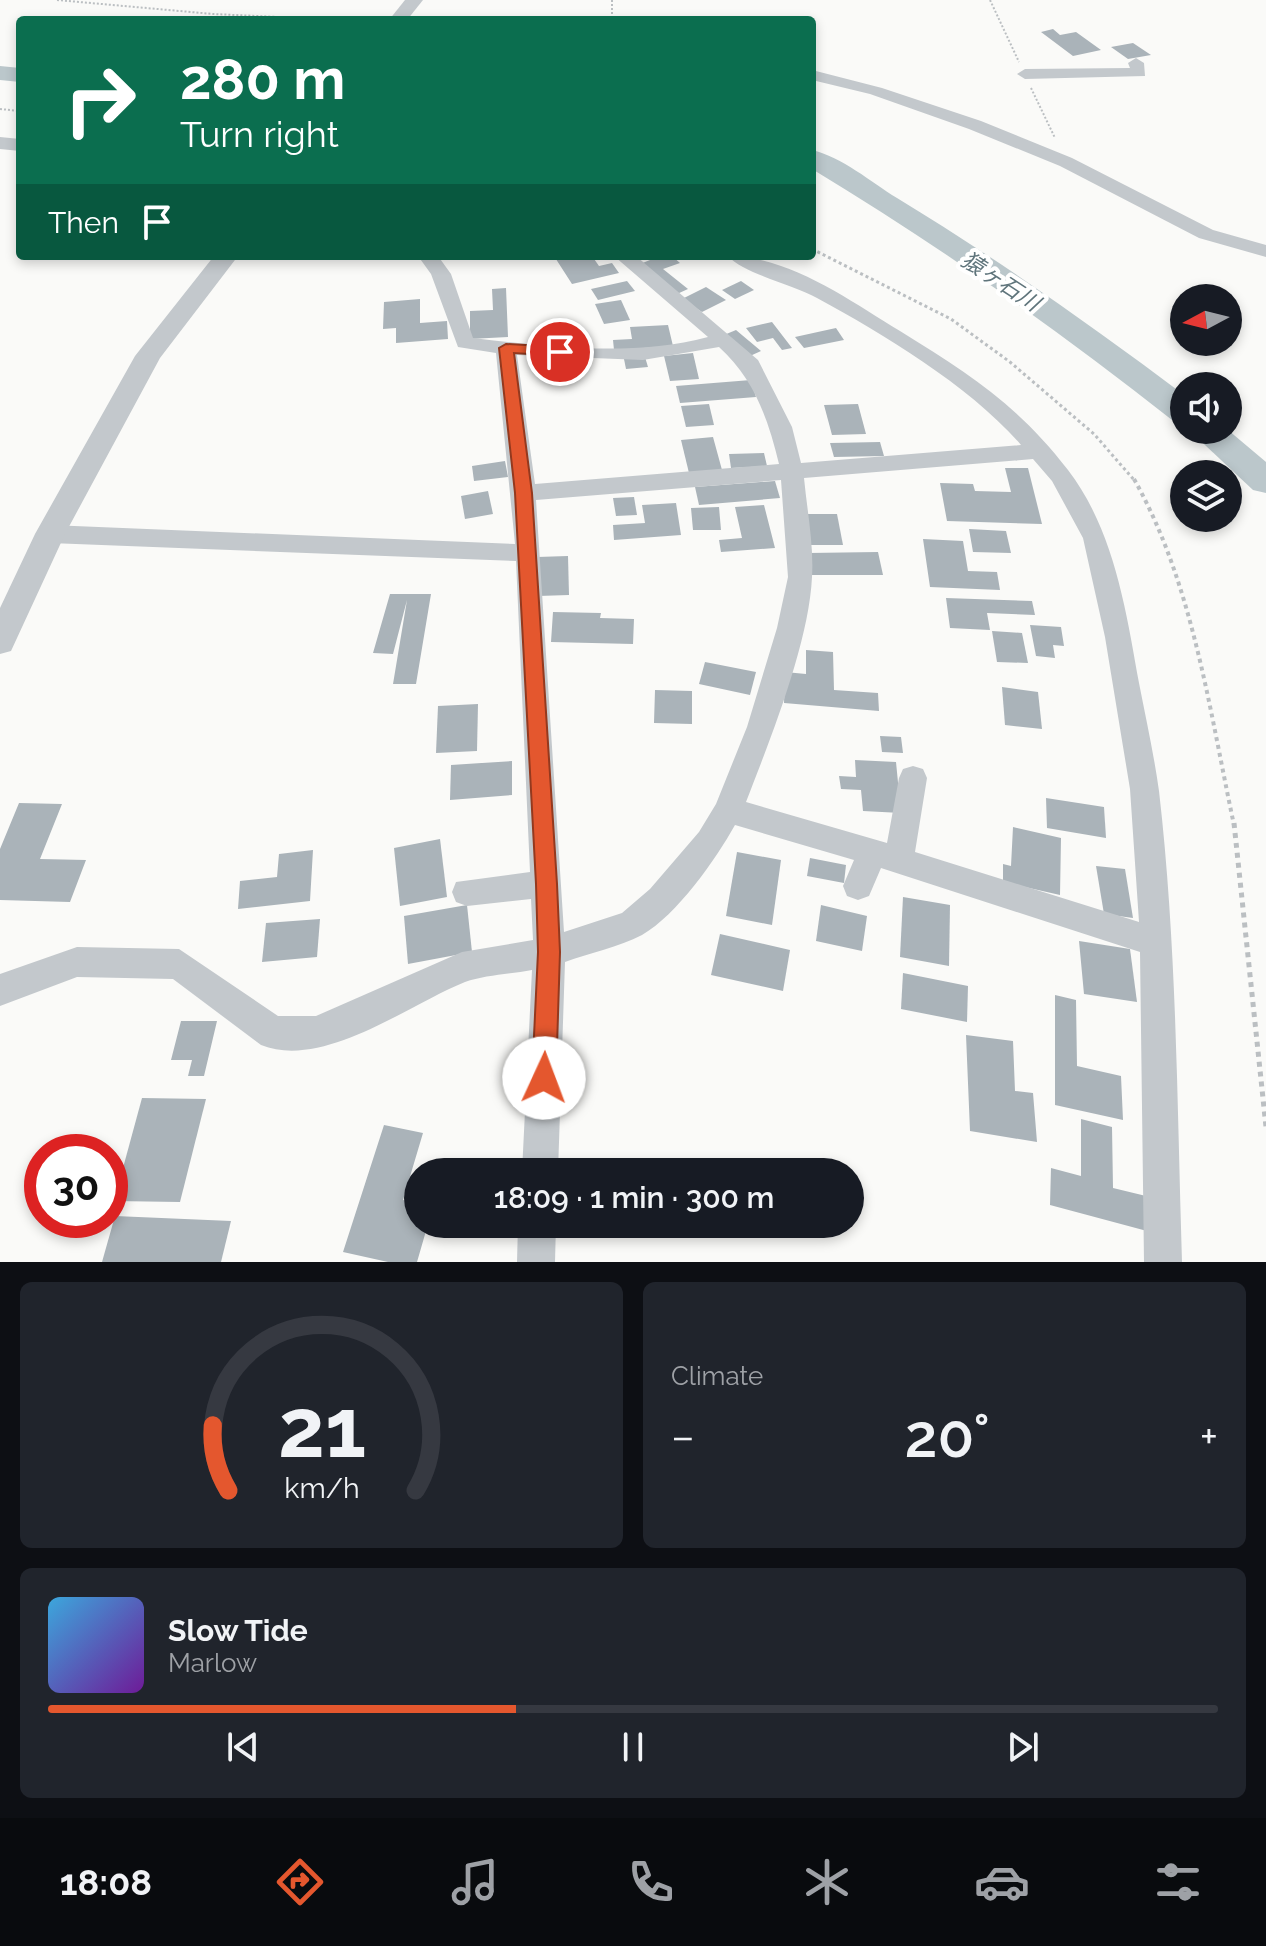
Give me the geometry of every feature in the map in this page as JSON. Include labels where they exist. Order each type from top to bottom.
[{"type":"street","points":[[401,16],[414,0]]},
{"type":"street","points":[[1025,74],[1139,73],[1136,63]]},
{"type":"street","points":[[816,76],[876,91],[975,125],[1066,162],[1206,234],[1266,251]]},
{"type":"street","points":[[0,642],[50,534],[148,356],[223,260]]},
{"type":"street","points":[[431,260],[441,274],[465,343],[611,356],[697,348],[723,339]]},
{"type":"street","points":[[0,990],[77,962],[179,964],[273,1033],[316,1033],[413,992],[462,967],[549,952],[632,924],[661,899],[710,841],[728,810],[761,727],[790,628],[800,577],[792,471],[781,427],[764,386],[751,365],[629,260]]},
{"type":"street","points":[[747,260],[823,293],[905,341],[1004,411],[1061,477],[1095,538],[1118,637],[1144,789],[1156,942],[1163,1262]]},
{"type":"street","points":[[506,348],[524,493],[549,952],[541,1158]]},
{"type":"street","points":[[524,493],[1038,451]]},
{"type":"street","points":[[50,534],[525,553]]},
{"type":"street","points":[[858,886],[886,856],[913,778]]},
{"type":"street","points":[[728,810],[886,856],[1156,942]]},
{"type":"street","points":[[467,892],[546,884]]},
{"type":"street","points":[[536,1262],[537,1238]]},
{"type":"path","points":[[57,0],[257,16]]},
{"type":"building","points":[[1053,29],[1060,35],[1076,32],[1101,50],[1073,56],[1041,32]]},
{"type":"building","points":[[1133,43],[1151,55],[1128,59],[1111,47]]},
{"type":"building","points":[[557,260],[595,260],[599,266],[612,263],[619,273],[572,284]]},
{"type":"building","points":[[650,260],[677,260],[680,263],[663,269],[688,289],[677,294],[640,264]]},
{"type":"building","points":[[627,281],[635,291],[598,300],[591,289]]},
{"type":"building","points":[[741,281],[754,290],[735,299],[722,290]]},
{"type":"building","points":[[706,287],[726,300],[702,312],[682,299]]},
{"type":"building","points":[[506,288],[508,337],[470,339],[470,311],[493,310],[492,289]]},
{"type":"building","points":[[420,299],[420,323],[447,321],[448,339],[396,343],[396,328],[383,329],[384,302]]},
{"type":"building","points":[[621,300],[630,320],[604,324],[595,304]]},
{"type":"building","points":[[772,322],[792,348],[782,350],[773,338],[757,342],[746,328]]},
{"type":"building","points":[[668,325],[673,346],[614,350],[613,340],[632,339],[630,327]]},
{"type":"building","points":[[836,328],[844,340],[804,348],[795,337]]},
{"type":"building","points":[[736,330],[761,351],[750,356],[724,335]]},
{"type":"building","points":[[693,353],[699,379],[670,381],[664,356]]},
{"type":"building","points":[[645,357],[648,367],[626,369],[624,359]]},
{"type":"building","points":[[751,380],[756,397],[680,403],[676,386]]},
{"type":"building","points":[[709,404],[714,425],[686,427],[681,406]]},
{"type":"building","points":[[858,404],[866,434],[832,435],[824,405]]},
{"type":"building","points":[[713,437],[722,470],[689,473],[681,440]]},
{"type":"building","points":[[880,442],[884,456],[834,457],[830,443]]},
{"type":"building","points":[[764,453],[767,466],[731,468],[729,454]]},
{"type":"building","points":[[505,461],[508,477],[474,481],[472,466]]},
{"type":"building","points":[[1005,468],[1028,468],[1042,524],[947,521],[940,483],[973,484],[975,491],[1011,492]]},
{"type":"building","points":[[775,481],[780,498],[699,505],[695,487]]},
{"type":"building","points":[[488,491],[493,514],[465,519],[461,496]]},
{"type":"building","points":[[634,497],[637,515],[616,516],[613,498]]},
{"type":"building","points":[[676,503],[681,535],[614,540],[613,525],[645,523],[642,505]]},
{"type":"building","points":[[764,505],[775,548],[721,552],[719,540],[742,538],[735,507]]},
{"type":"building","points":[[719,507],[721,530],[693,530],[691,508]]},
{"type":"building","points":[[806,514],[837,514],[843,545],[811,545]]},
{"type":"building","points":[[969,529],[1006,531],[1011,553],[973,552]]},
{"type":"building","points":[[923,539],[963,541],[968,571],[997,572],[1000,590],[930,587]]},
{"type":"building","points":[[878,552],[883,575],[811,575],[808,553]]},
{"type":"building","points":[[568,556],[569,595],[538,596],[537,557]]},
{"type":"building","points":[[390,594],[431,594],[416,684],[393,684],[407,600],[393,654],[373,653]]},
{"type":"building","points":[[946,598],[1032,601],[1035,615],[987,613],[990,630],[950,628]]},
{"type":"building","points":[[553,612],[601,613],[600,618],[634,619],[633,644],[551,642]]},
{"type":"building","points":[[1030,625],[1061,627],[1064,646],[1053,645],[1055,658],[1036,656]]},
{"type":"building","points":[[992,631],[1022,633],[1028,663],[997,662]]},
{"type":"building","points":[[806,650],[833,652],[834,690],[878,693],[879,711],[784,703],[785,672],[806,674]]},
{"type":"building","points":[[705,662],[756,672],[750,695],[699,684]]},
{"type":"building","points":[[1002,687],[1038,692],[1042,729],[1005,725]]},
{"type":"building","points":[[655,690],[692,691],[692,724],[654,723]]},
{"type":"building","points":[[478,704],[477,751],[436,753],[438,706]]},
{"type":"building","points":[[880,736],[901,737],[903,753],[882,752]]},
{"type":"building","points":[[855,760],[896,762],[901,813],[863,811],[861,790],[841,789],[839,776],[856,777]]},
{"type":"building","points":[[512,761],[512,795],[450,800],[451,765]]},
{"type":"building","points":[[1046,798],[1104,807],[1106,838],[1047,828]]},
{"type":"building","points":[[19,803],[62,804],[40,859],[86,860],[70,902],[0,900],[0,849]]},
{"type":"building","points":[[1013,827],[1061,838],[1060,895],[1003,882],[1003,864],[1011,866]]},
{"type":"building","points":[[440,839],[447,897],[400,906],[394,848]]},
{"type":"building","points":[[313,850],[310,901],[238,909],[240,881],[277,877],[279,854]]},
{"type":"building","points":[[737,852],[781,860],[772,925],[726,916]]},
{"type":"building","points":[[810,858],[846,865],[844,883],[807,876]]},
{"type":"building","points":[[1096,866],[1125,869],[1133,918],[1104,914]]},
{"type":"building","points":[[903,897],[950,905],[949,966],[900,957]]},
{"type":"building","points":[[467,905],[472,952],[408,964],[404,916]]},
{"type":"building","points":[[821,905],[867,916],[862,951],[816,941]]},
{"type":"building","points":[[320,919],[317,957],[262,962],[266,923]]},
{"type":"building","points":[[720,934],[790,950],[783,991],[711,975]]},
{"type":"building","points":[[1079,941],[1130,949],[1137,1002],[1084,994]]},
{"type":"building","points":[[903,973],[968,986],[967,1022],[901,1009]]},
{"type":"building","points":[[1055,995],[1076,1000],[1077,1066],[1121,1076],[1123,1120],[1055,1105]]},
{"type":"building","points":[[181,1021],[217,1021],[204,1076],[188,1076],[192,1060],[171,1060]]},
{"type":"building","points":[[966,1035],[1013,1041],[1015,1091],[1033,1093],[1037,1142],[970,1131]]},
{"type":"building","points":[[142,1098],[206,1099],[180,1202],[128,1201],[128,1150]]},
{"type":"building","points":[[1081,1119],[1112,1127],[1113,1188],[1146,1196],[1147,1231],[1050,1205],[1051,1168],[1081,1176]]},
{"type":"building","points":[[384,1125],[423,1133],[416,1158],[404,1158],[404,1238],[424,1238],[417,1262],[388,1262],[343,1252]]},
{"type":"building","points":[[128,1217],[231,1221],[221,1262],[102,1262],[109,1238],[128,1238]]},
{"type":"waterway","name":"猿ヶ石川","points":[[0,73],[16,75]]},
{"type":"waterway","name":"猿ヶ石川","points":[[816,160],[908,216],[1002,279],[1170,401]]},
{"type":"waterway","name":"猿ヶ石川","points":[[1222,444],[1266,481]]},
{"type":"route","points":[[544,1078],[549,952],[546,884],[524,493],[506,348],[560,352]]}]
